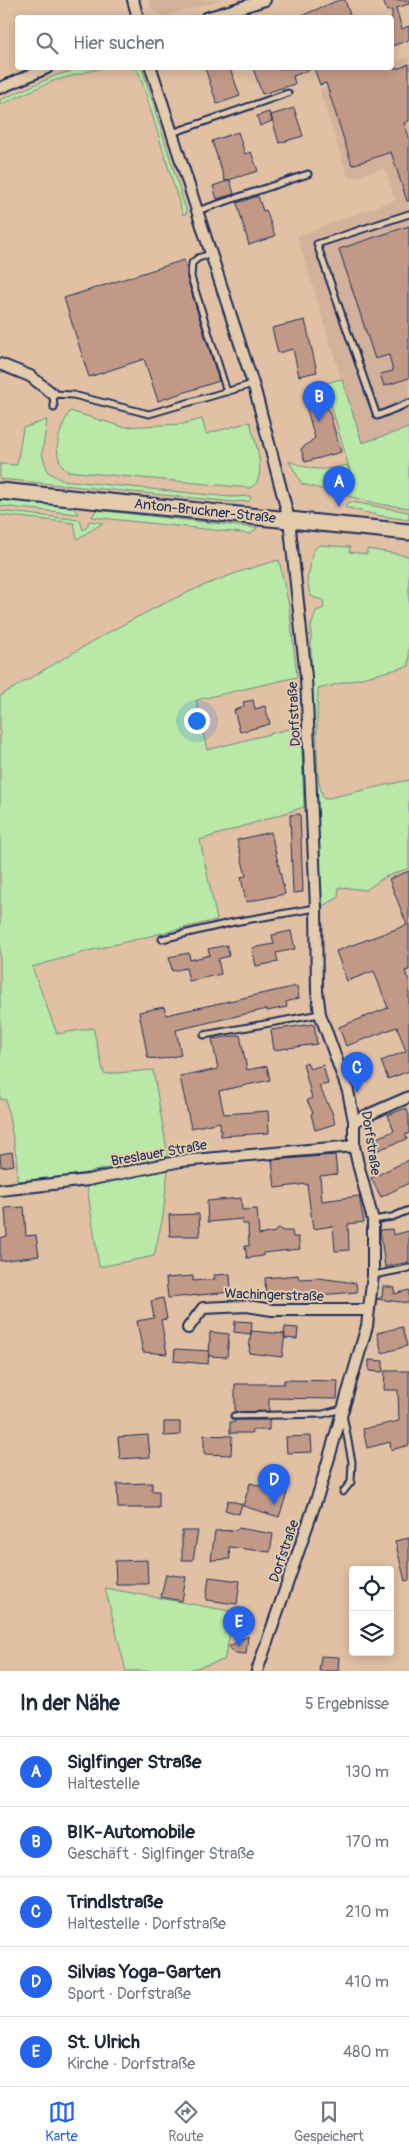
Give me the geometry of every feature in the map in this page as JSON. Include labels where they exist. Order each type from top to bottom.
[{"type":"main road","name":"Anton-Bruckner-Straße","points":[[0,490],[409,532]]},
{"type":"street","points":[[133,0],[137,15]]},
{"type":"street","points":[[216,15],[265,0]]},
{"type":"street","points":[[0,88],[42,70]]},
{"type":"street","name":"Dorfstraße","points":[[152,70],[253,384],[289,519],[306,677],[316,908],[317,991],[320,1014],[348,1091],[354,1121],[354,1146],[373,1220],[373,1275],[370,1310],[320,1489],[257,1671]]},
{"type":"street","points":[[0,364],[30,376],[53,394]]},
{"type":"street","points":[[354,1121],[409,1097]]},
{"type":"street","name":"Breslauer Straße","points":[[0,1190],[88,1180],[181,1161],[354,1146]]},
{"type":"street","name":"Wachingerstraße","points":[[188,1328],[203,1308],[247,1306],[272,1310],[370,1310]]},
{"type":"lane","points":[[172,133],[288,93]]},
{"type":"lane","points":[[197,211],[308,174]]},
{"type":"lane","points":[[409,214],[317,244],[377,416],[409,403]]},
{"type":"lane","points":[[211,254],[198,258],[192,263],[191,277],[227,392]]},
{"type":"lane","points":[[54,408],[53,394],[73,395],[149,414],[253,384]]},
{"type":"lane","points":[[162,939],[234,922],[316,908]]},
{"type":"lane","points":[[204,1035],[320,1014]]},
{"type":"lane","points":[[373,1220],[392,1217],[409,1210]]},
{"type":"lane","points":[[373,1275],[409,1268]]},
{"type":"lane","points":[[234,1416],[323,1414],[342,1409],[352,1462],[351,1482],[343,1492]]},
{"type":"shaded area","points":[[149,0],[222,0],[168,15],[162,15],[152,9]]},
{"type":"shaded area","points":[[409,57],[409,428],[362,444],[297,236],[395,200],[385,168],[349,179],[319,89],[374,70],[394,70],[394,62]]},
{"type":"green space","points":[[75,70],[94,70],[53,81],[0,105],[0,100],[57,75]]},
{"type":"green space","points":[[137,70],[143,70],[187,213],[183,215]]},
{"type":"green space","points":[[342,379],[362,443],[409,428],[409,508],[379,504],[302,484],[289,461],[305,467],[318,469],[347,465],[352,478],[325,383]]},
{"type":"green space","points":[[70,411],[123,427],[183,424],[202,419],[206,434],[250,422],[259,458],[259,476],[256,483],[250,488],[67,471],[58,457],[57,450],[60,434]]},
{"type":"green space","points":[[47,420],[42,454],[48,472],[61,480],[230,497],[250,496],[251,499],[249,501],[234,502],[0,479],[0,464],[17,465],[23,428]]},
{"type":"green space","points":[[0,498],[72,506],[78,514],[0,506]]},
{"type":"green space","points":[[351,502],[409,512],[409,520],[376,515],[345,507],[346,504]]},
{"type":"green space","points":[[96,510],[257,528],[251,534],[92,517]]},
{"type":"green space","points":[[0,511],[80,520],[83,530],[87,527],[89,521],[103,523],[77,539],[74,523],[0,515]]},
{"type":"green space","points":[[319,545],[350,547],[349,552],[367,554],[367,549],[409,556],[409,666],[318,689],[317,763],[324,799],[409,780],[409,868],[385,877],[366,890],[339,887],[338,898],[320,907],[311,678],[311,627],[316,611],[324,608],[323,600],[310,595],[307,578],[313,552]]},
{"type":"green space","points":[[279,560],[289,606],[297,677],[196,700],[207,750],[301,726],[304,807],[200,840],[217,920],[92,950],[32,967],[57,1034],[93,1028],[104,1074],[153,1070],[168,1156],[70,1176],[17,1181],[17,1160],[6,1100],[0,1099],[0,696],[135,618],[205,585]]},
{"type":"green space","points":[[168,1169],[163,1216],[154,1256],[99,1267],[87,1186]]},
{"type":"green space","points":[[105,1588],[235,1612],[224,1660],[185,1671],[126,1671]]},
{"type":"building","points":[[339,0],[345,0],[350,15],[303,15]]},
{"type":"building","points":[[383,0],[409,0],[409,4],[396,8],[402,29],[409,26],[409,40],[394,45],[394,15],[392,15],[392,10],[387,11]]},
{"type":"building","points":[[409,64],[409,121],[404,123],[409,137],[409,201],[407,201],[391,152],[352,165],[326,83],[320,85],[315,70],[394,70],[394,68],[400,68]]},
{"type":"building","points":[[206,70],[231,70],[240,96],[217,104]]},
{"type":"building","points":[[254,70],[309,70],[293,76],[295,84],[262,94]]},
{"type":"building","points":[[294,108],[303,136],[279,143],[271,115]]},
{"type":"building","points":[[269,112],[272,121],[260,126],[257,116]]},
{"type":"building","points":[[238,132],[245,154],[251,152],[258,171],[225,181],[212,141]]},
{"type":"building","points":[[230,180],[234,194],[217,199],[213,186]]},
{"type":"building","points":[[258,196],[263,211],[266,210],[275,236],[249,245],[237,203]]},
{"type":"building","points":[[409,226],[409,378],[384,386],[380,374],[393,371],[389,355],[375,359],[339,249]]},
{"type":"building","points":[[184,260],[187,278],[219,381],[158,401],[144,359],[89,377],[64,298]]},
{"type":"building","points":[[305,320],[317,372],[299,376],[293,349],[278,353],[272,328]]},
{"type":"building","points":[[323,391],[341,452],[305,462],[301,449],[315,438],[303,396]]},
{"type":"building","points":[[253,700],[255,709],[265,706],[270,724],[240,732],[234,710],[244,707],[243,702]]},
{"type":"building","points":[[300,814],[303,892],[293,893],[290,815]]},
{"type":"building","points":[[271,832],[285,894],[246,902],[241,877],[246,876],[237,840]]},
{"type":"building","points":[[409,871],[409,970],[405,971],[409,981],[409,1071],[388,1079],[381,1061],[406,1051],[397,1027],[346,1046],[339,1027],[388,1008],[374,971],[347,981],[336,951],[407,925],[389,879]]},
{"type":"building","points":[[291,931],[295,949],[276,953],[278,962],[256,966],[252,948],[274,944],[272,935]]},
{"type":"building","points":[[227,945],[229,956],[218,959],[221,974],[189,981],[186,968],[172,971],[169,957],[189,953],[190,960],[210,955],[208,949]]},
{"type":"building","points":[[297,986],[299,998],[286,1002],[287,1007],[267,1011],[267,1009],[176,1030],[181,1055],[161,1059],[148,1058],[139,1012],[164,1007],[166,1015]]},
{"type":"building","points":[[314,1024],[317,1044],[274,1050],[271,1030]]},
{"type":"building","points":[[240,1035],[247,1070],[267,1066],[270,1080],[219,1091],[224,1114],[268,1111],[269,1133],[221,1136],[220,1122],[191,1128],[180,1077],[218,1069],[212,1039]]},
{"type":"building","points":[[307,1062],[310,1069],[323,1065],[328,1084],[319,1086],[332,1112],[335,1124],[315,1130],[311,1114],[313,1113],[307,1100],[312,1098],[303,1064]]},
{"type":"building","points":[[406,1108],[409,1115],[409,1133],[405,1135],[407,1139],[375,1151],[371,1140],[394,1131],[388,1115]]},
{"type":"building","points":[[12,1152],[14,1165],[1,1167],[0,1154]]},
{"type":"building","points":[[335,1155],[337,1174],[320,1176],[322,1201],[359,1196],[364,1222],[348,1224],[349,1250],[335,1251],[333,1226],[313,1229],[307,1184],[275,1188],[272,1160]]},
{"type":"building","points":[[409,1160],[409,1183],[381,1197],[371,1178]]},
{"type":"building","points":[[241,1198],[242,1210],[257,1209],[259,1235],[275,1232],[278,1228],[283,1231],[292,1231],[293,1237],[298,1237],[300,1249],[263,1253],[263,1256],[247,1258],[245,1246],[249,1246],[248,1224],[242,1224],[242,1219],[208,1222],[207,1201]]},
{"type":"building","points":[[24,1207],[26,1236],[36,1235],[39,1256],[0,1261],[0,1238],[7,1236],[5,1208]]},
{"type":"building","points":[[199,1214],[200,1236],[170,1236],[169,1215]]},
{"type":"building","points":[[392,1229],[393,1235],[409,1231],[409,1262],[385,1267],[380,1230]]},
{"type":"building","points":[[230,1274],[231,1292],[168,1298],[166,1278],[193,1276],[193,1281],[215,1279],[214,1275]]},
{"type":"building","points":[[298,1275],[299,1279],[318,1278],[356,1283],[357,1292],[266,1299],[265,1278]]},
{"type":"building","points":[[383,1286],[395,1288],[394,1294],[409,1290],[409,1303],[377,1299],[382,1297]]},
{"type":"building","points":[[163,1298],[167,1319],[161,1320],[167,1354],[143,1352],[137,1321],[154,1318],[151,1301]]},
{"type":"building","points":[[235,1321],[252,1322],[251,1334],[234,1332]]},
{"type":"building","points":[[285,1327],[298,1328],[297,1339],[284,1338]]},
{"type":"building","points":[[402,1327],[407,1346],[382,1353],[377,1333]]},
{"type":"building","points":[[251,1331],[285,1334],[282,1357],[249,1353]]},
{"type":"building","points":[[210,1332],[229,1334],[227,1357],[209,1356]]},
{"type":"building","points":[[175,1349],[209,1351],[208,1364],[174,1361]]},
{"type":"building","points":[[369,1360],[383,1361],[383,1372],[369,1371]]},
{"type":"building","points":[[385,1371],[409,1371],[409,1445],[391,1450],[390,1442],[367,1448],[363,1429],[399,1421],[398,1390],[384,1390]]},
{"type":"building","points":[[284,1380],[338,1381],[337,1399],[269,1398],[269,1411],[235,1412],[235,1384],[284,1384]]},
{"type":"building","points":[[235,1420],[269,1420],[269,1430],[252,1430],[252,1433],[230,1433],[230,1422],[235,1422]]},
{"type":"building","points":[[164,1422],[180,1422],[180,1435],[164,1436]]},
{"type":"building","points":[[148,1435],[150,1457],[120,1459],[118,1437]]},
{"type":"building","points":[[204,1435],[232,1436],[231,1455],[204,1454]]},
{"type":"building","points":[[311,1436],[312,1452],[287,1453],[286,1437]]},
{"type":"building","points":[[152,1483],[152,1491],[159,1491],[159,1508],[118,1508],[117,1484]]},
{"type":"building","points":[[250,1483],[287,1493],[279,1517],[243,1506]]},
{"type":"building","points":[[228,1500],[242,1504],[239,1514],[225,1510]]},
{"type":"building","points":[[238,1528],[273,1534],[270,1552],[229,1547],[230,1559],[211,1560],[215,1531],[237,1530]]},
{"type":"building","points":[[182,1531],[198,1531],[193,1560],[182,1560]]},
{"type":"building","points":[[409,1538],[409,1580],[405,1581],[395,1541]]},
{"type":"building","points":[[147,1560],[148,1584],[116,1584],[115,1561]]},
{"type":"building","points":[[166,1574],[186,1577],[182,1601],[161,1597]]},
{"type":"building","points":[[209,1577],[240,1581],[237,1604],[206,1600]]},
{"type":"building","points":[[248,1636],[246,1654],[234,1653],[228,1647]]},
{"type":"building","points":[[321,1656],[339,1657],[338,1671],[319,1671]]},
{"type":"place","name":"BIK-Automobile","points":[[319,422]]},
{"type":"place","name":"Siglfinger Straße","points":[[339,507]]},
{"type":"place","name":"Trindlstraße","points":[[357,1093]]},
{"type":"place","name":"Silvias Yoga-Garten","points":[[274,1505]]},
{"type":"place","name":"St. Ulrich","points":[[239,1647]]}]
